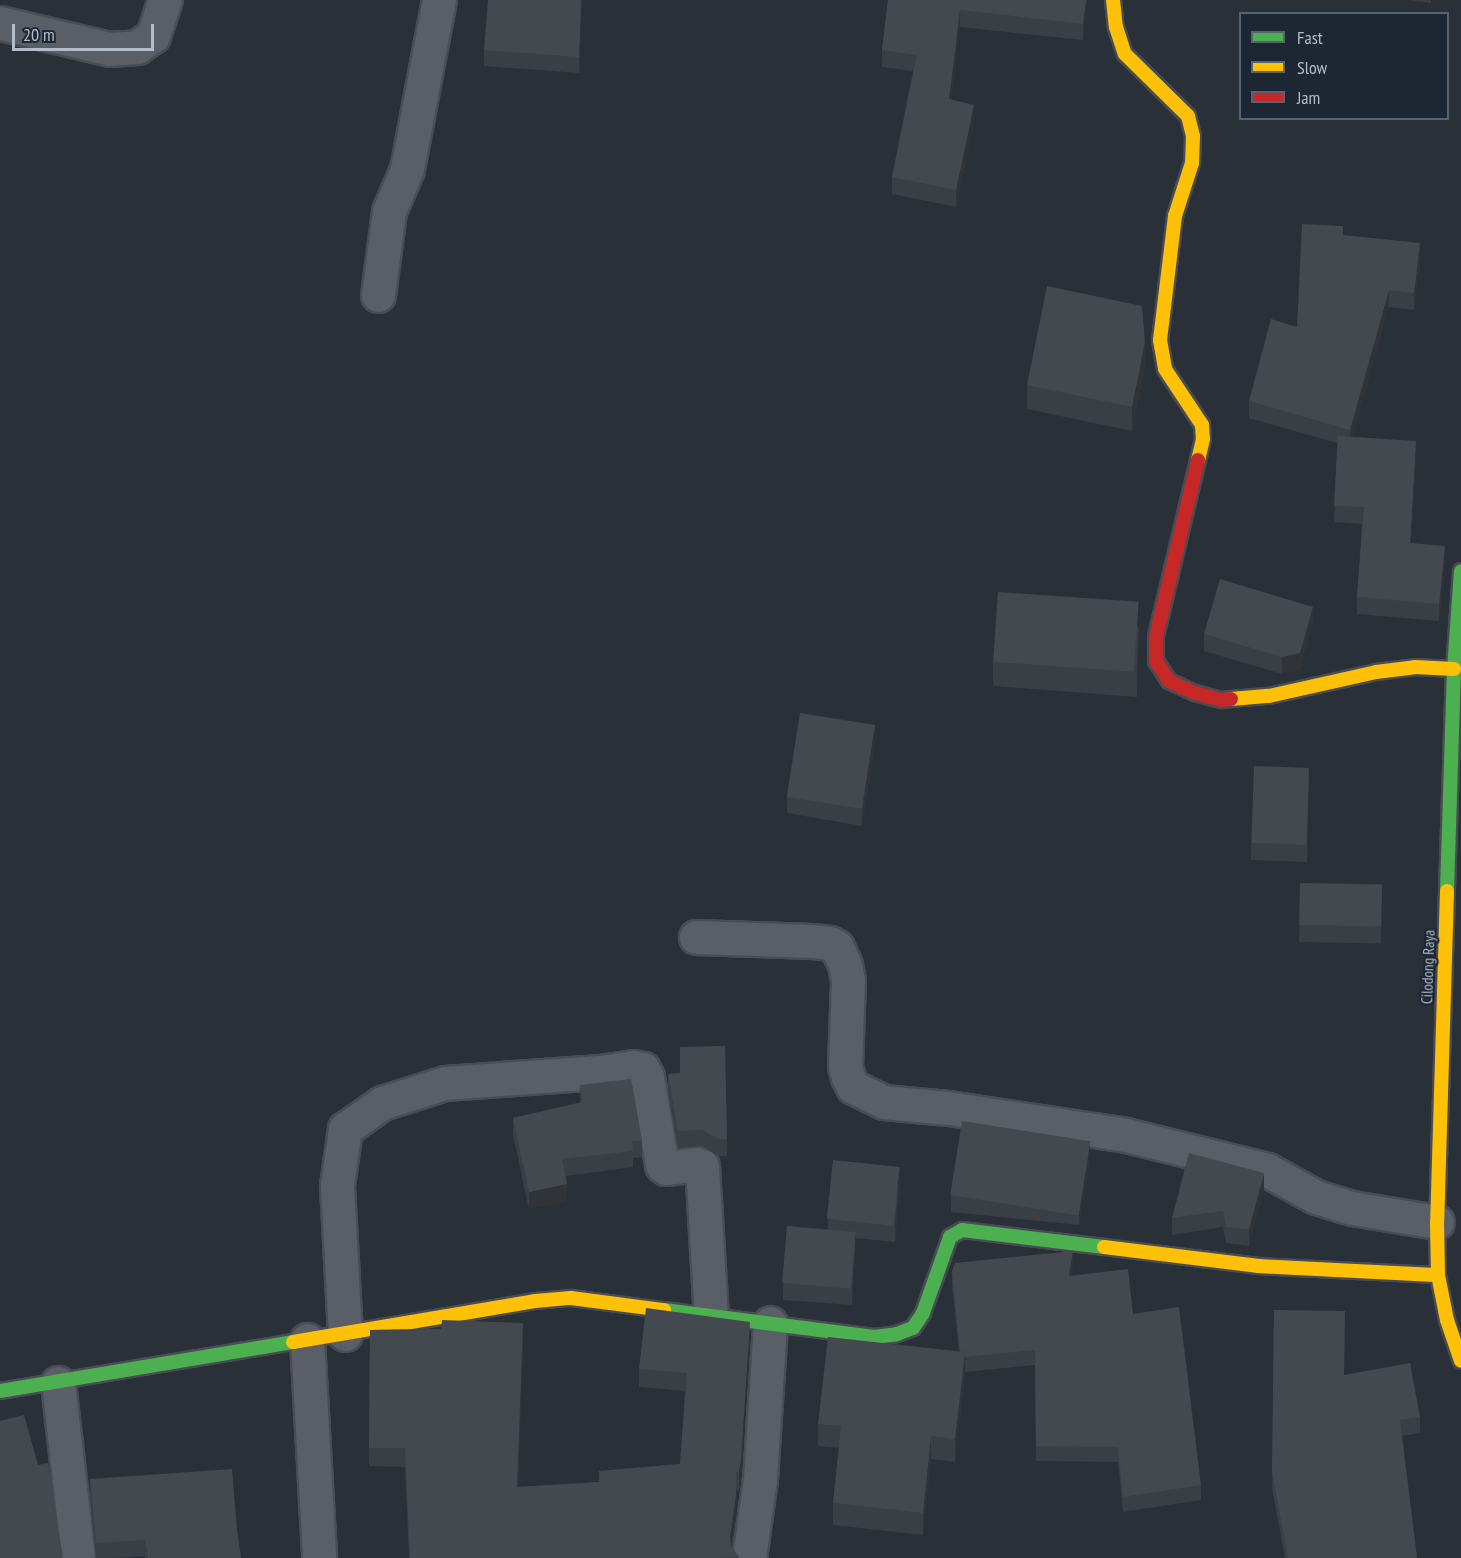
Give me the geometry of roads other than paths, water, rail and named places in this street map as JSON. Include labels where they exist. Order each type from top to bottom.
[{"type":"street","points":[[0,23],[110,49],[137,47],[153,36],[165,0]]},
{"type":"street","points":[[378,295],[389,211],[407,170],[439,0]]},
{"type":"street","points":[[1113,0],[1116,27],[1125,54],[1188,116],[1193,136],[1192,163],[1175,216],[1160,340],[1165,369],[1202,425],[1203,439],[1156,636],[1156,661],[1169,681],[1195,693],[1222,700],[1269,696],[1376,672],[1415,667],[1454,669]]},
{"type":"street","name":"Cilodong Raya","points":[[1461,571],[1454,669],[1437,1208],[1438,1275],[1447,1320],[1461,1361]]},
{"type":"street","points":[[696,937],[812,941],[830,943],[837,947],[845,965],[848,981],[845,1066],[848,1077],[853,1087],[884,1102],[948,1108],[1126,1135],[1267,1170],[1316,1197],[1352,1208],[1437,1208]]},
{"type":"street","points":[[345,1334],[337,1185],[345,1129],[382,1103],[445,1083],[599,1072],[633,1067],[643,1070],[647,1077],[662,1165],[666,1168],[697,1164],[702,1166],[711,1316]]},
{"type":"street","points":[[0,1391],[571,1298],[874,1337],[897,1334],[913,1328],[923,1313],[950,1237],[962,1230],[1259,1266],[1438,1275]]},
{"type":"street","points":[[749,1558],[760,1479],[770,1323]]},
{"type":"street","points":[[307,1340],[319,1558]]},
{"type":"street","points":[[58,1383],[78,1558]]}]
